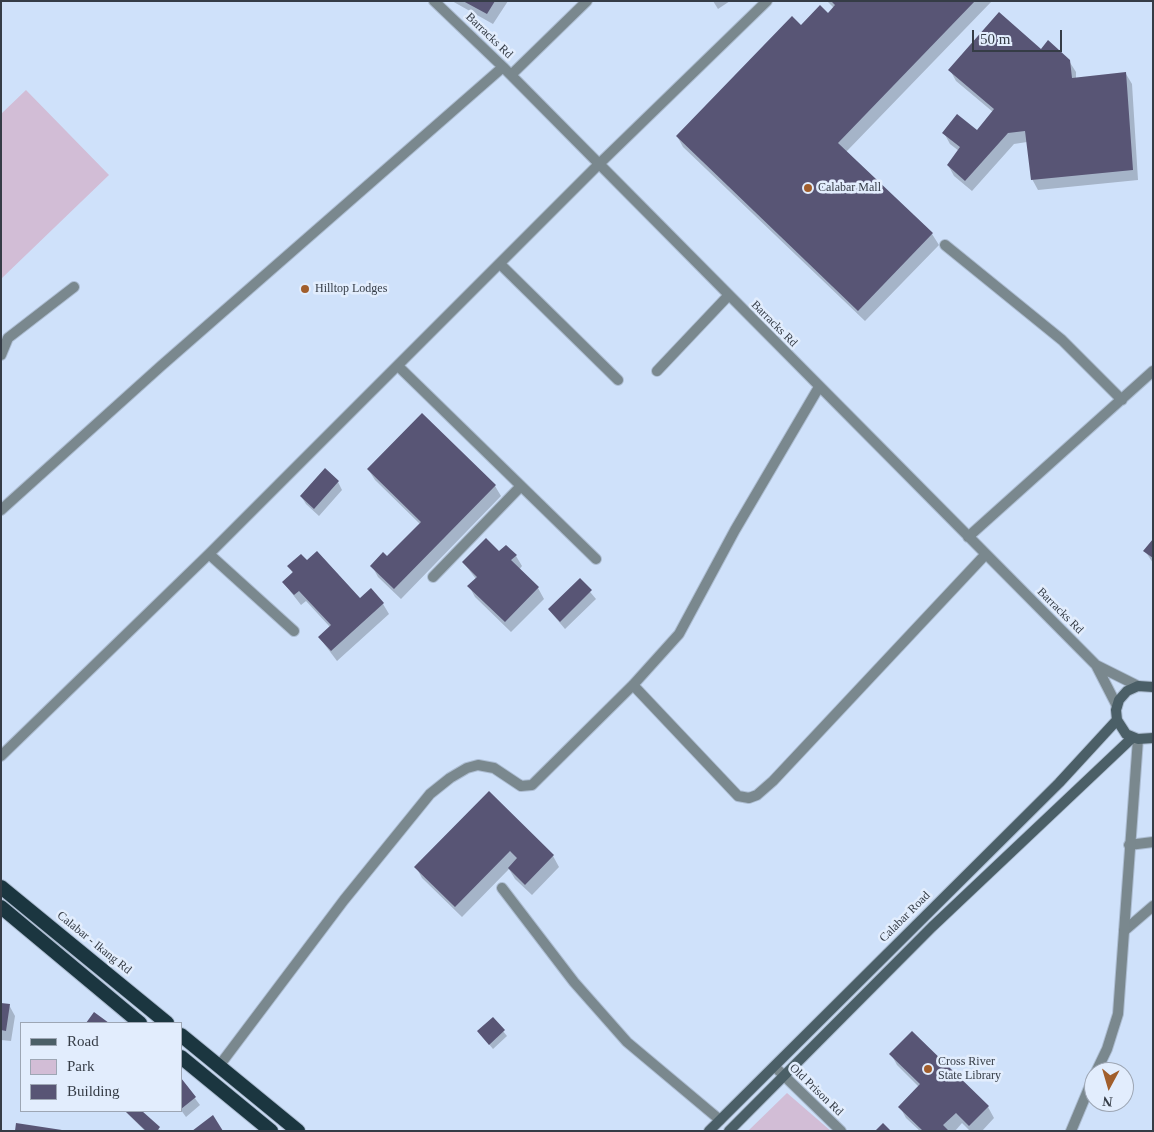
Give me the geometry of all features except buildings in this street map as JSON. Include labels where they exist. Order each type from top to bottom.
[{"type":"highway","name":"Calabar - Ikang Rd","points":[[1,887],[166,1022]]},
{"type":"highway","points":[[1,907],[139,1022]]},
{"type":"highway","points":[[182,1036],[298,1131]]},
{"type":"highway","points":[[182,1058],[265,1129]]},
{"type":"main road","points":[[1152,686],[1138,686],[1123,695],[1117,706],[1117,720],[1120,728],[1135,739],[1153,739]]},
{"type":"main road","name":"Calabar Road","points":[[709,1131],[1059,782],[1117,720]]},
{"type":"main road","points":[[730,1131],[932,926],[1135,739]]},
{"type":"street","name":"Barracks Rd","points":[[434,1],[511,75],[728,296],[1096,665],[1117,706]]},
{"type":"street","points":[[511,75],[587,1]]},
{"type":"street","points":[[1,756],[209,554],[598,164],[767,1]]},
{"type":"street","points":[[1,509],[161,366],[503,67]]},
{"type":"street","points":[[945,245],[1062,340],[1122,400]]},
{"type":"street","points":[[500,264],[618,380]]},
{"type":"street","points":[[1,355],[8,338],[74,287]]},
{"type":"street","points":[[657,370],[728,296]]},
{"type":"street","points":[[398,366],[596,559]]},
{"type":"street","points":[[968,537],[1153,371]]},
{"type":"street","points":[[219,1066],[344,900],[430,794],[459,773],[478,765],[494,768],[521,786],[532,785],[633,685],[683,629],[736,530],[819,387]]},
{"type":"street","points":[[433,577],[521,486]]},
{"type":"street","points":[[209,554],[294,631]]},
{"type":"street","points":[[633,685],[738,796],[749,798],[757,795],[773,780],[985,555]]},
{"type":"street","name":"Barracks Rd","points":[[1096,665],[1138,686]]},
{"type":"street","points":[[1101,1062],[1118,1014],[1135,739]]},
{"type":"street","points":[[1129,845],[1153,842]]},
{"type":"street","points":[[502,888],[574,982],[627,1042],[720,1120]]},
{"type":"street","points":[[1124,932],[1153,906]]},
{"type":"street","name":"Old Prison Rd","points":[[775,1066],[784,1078],[841,1131]]},
{"type":"street","points":[[1071,1131],[1084,1100]]},
{"type":"green space","points":[[26,90],[109,175],[1,279],[1,114]]},
{"type":"green space","points":[[787,1093],[831,1131],[748,1131]]},
{"type":"place","name":"Calabar Mall","points":[[808,188]]},
{"type":"place","name":"Hilltop Lodges","points":[[305,289]]},
{"type":"place","name":"Cross River State Library","points":[[928,1069]]}]
